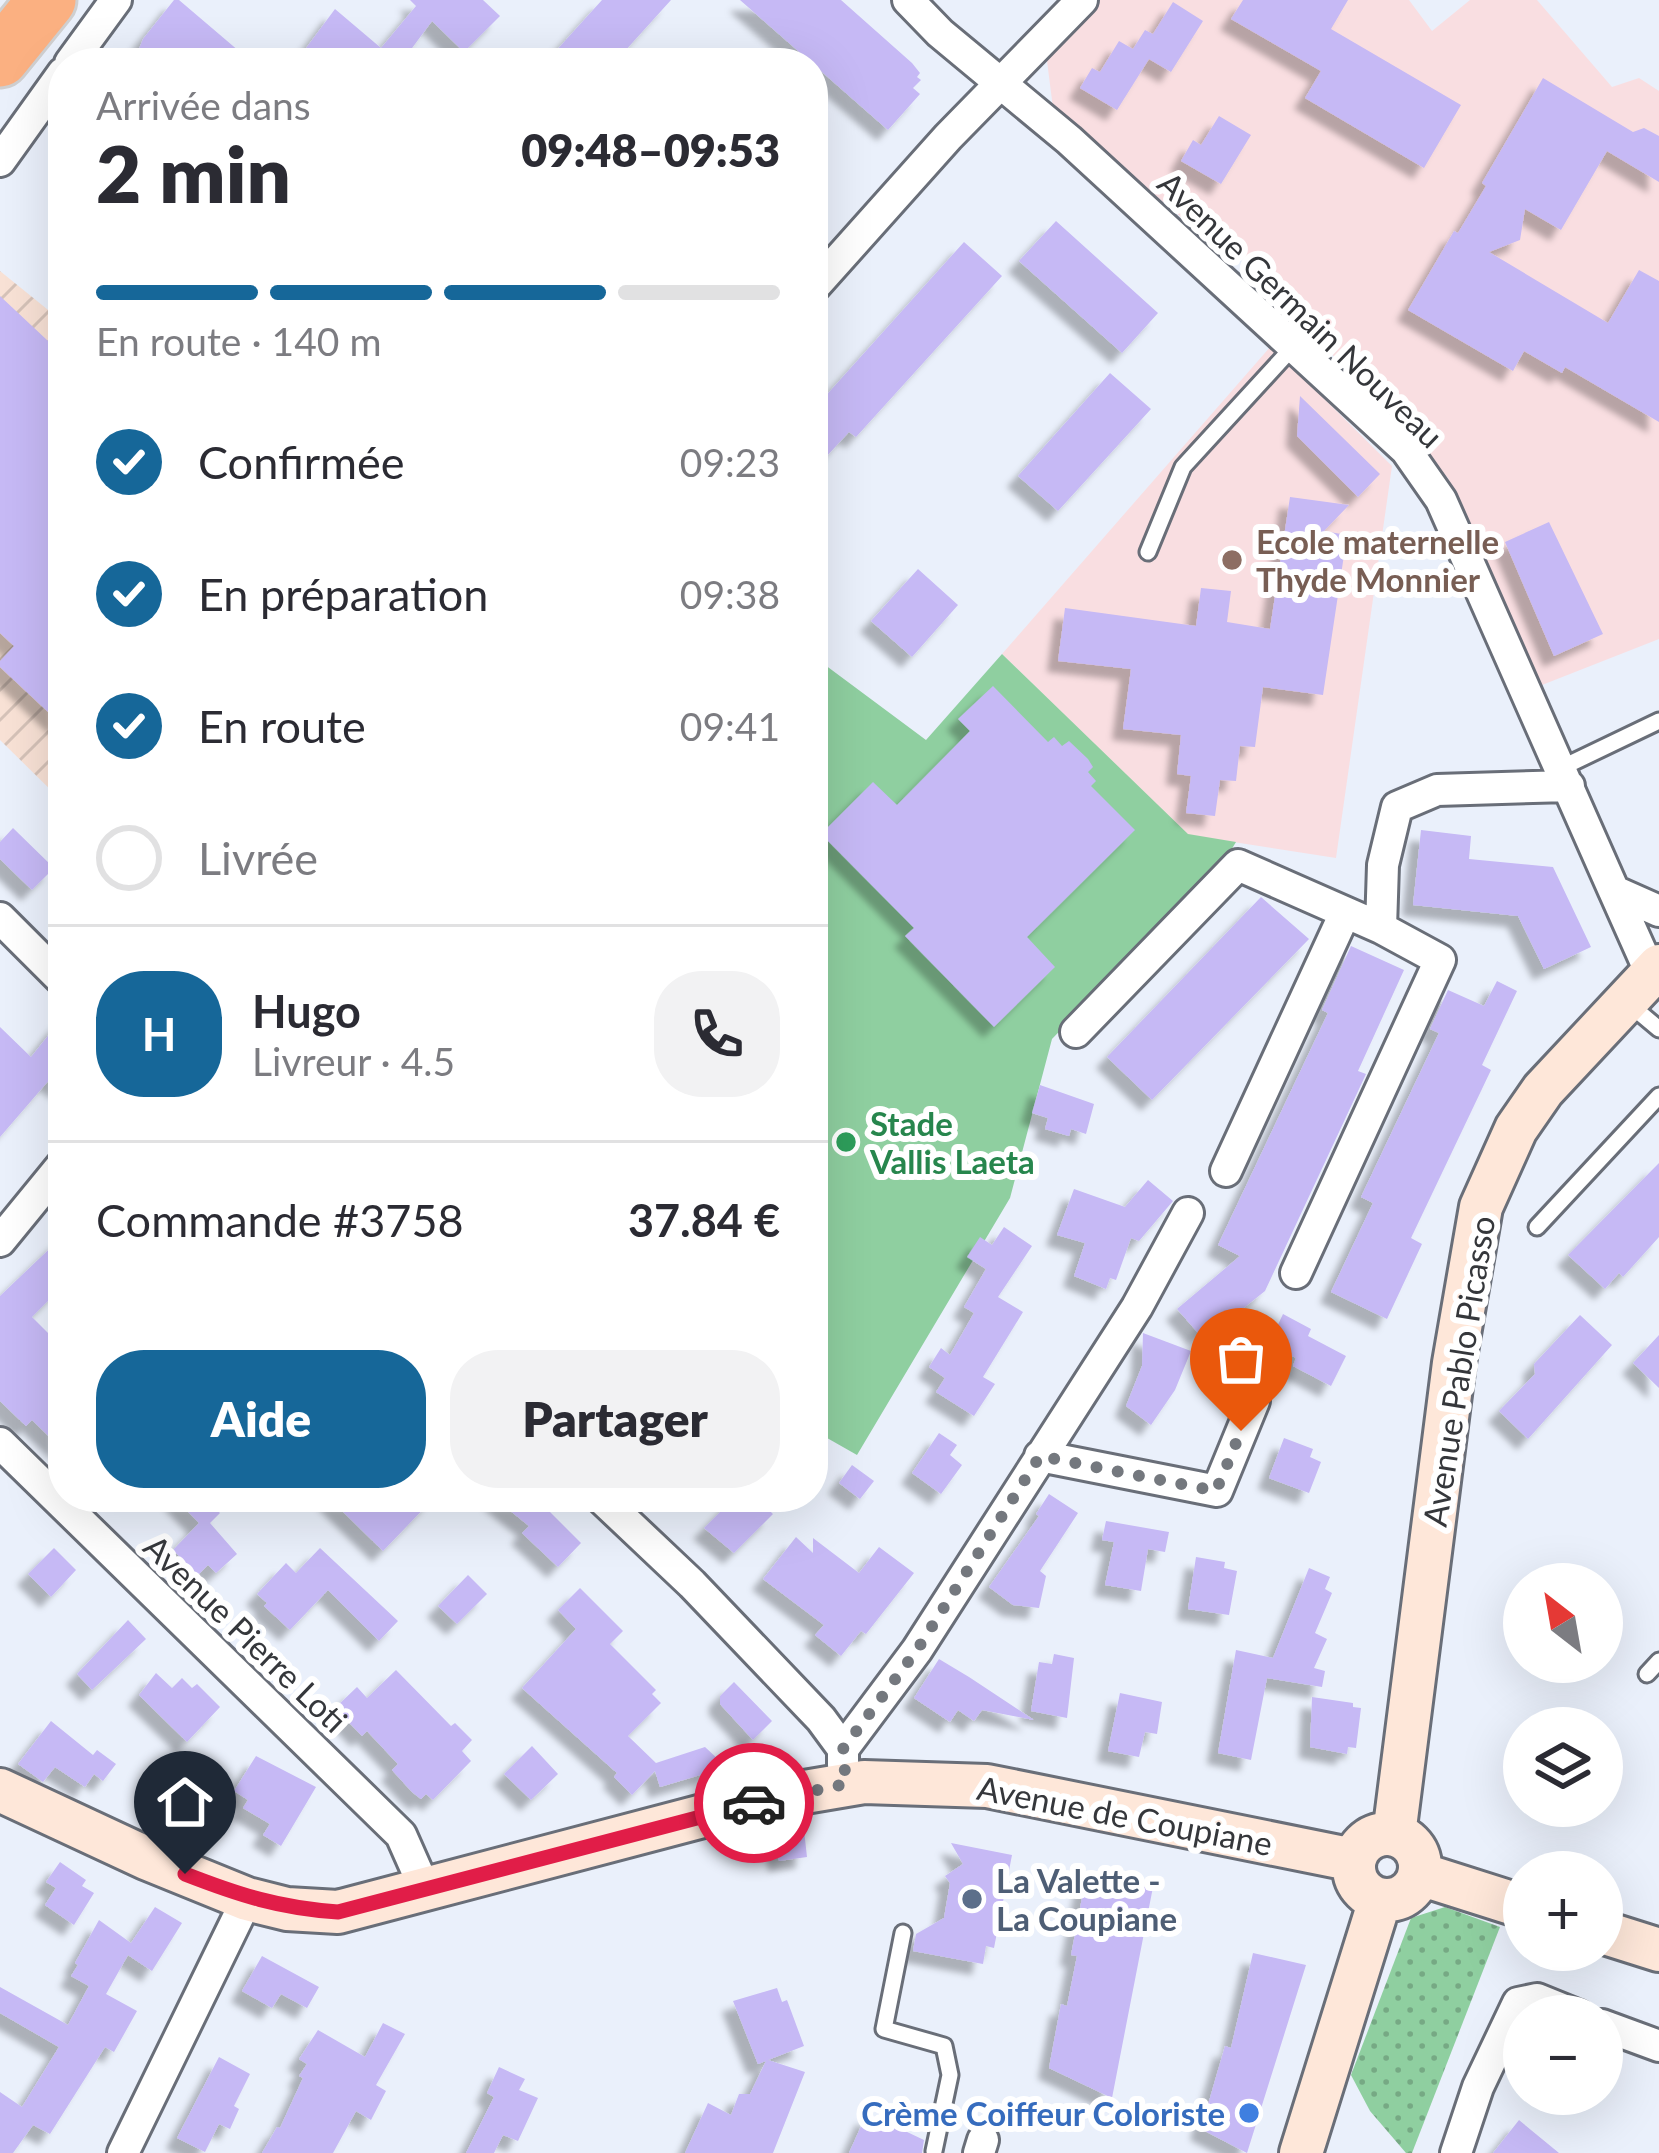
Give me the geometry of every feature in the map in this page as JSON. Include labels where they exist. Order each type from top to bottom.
[{"type":"highway","points":[[0,58],[44,0]]},
{"type":"main road","name":"Avenue Pablo Picasso","points":[[1394,1835],[1454,1364],[1481,1207],[1516,1129],[1575,1053],[1645,980]]},
{"type":"main road","name":"Avenue de Coupiane","points":[[0,1790],[247,1899],[287,1909],[338,1912],[754,1803],[844,1767],[987,1786],[1354,1860]]},
{"type":"main road","points":[[1376,1835],[1394,1835],[1416,1851],[1420,1874],[1410,1892],[1380,1900],[1356,1881],[1354,1860],[1366,1841],[1376,1835]]},
{"type":"main road","points":[[1420,1874],[1503,1900]]},
{"type":"main road","points":[[1301,2153],[1380,1900]]},
{"type":"main road","points":[[1623,1939],[1659,1950]]},
{"type":"street","points":[[81,48],[116,0]]},
{"type":"street","name":"Avenue Germain Nouveau","points":[[908,0],[1069,140],[1406,450],[1441,500],[1614,891],[1645,980]]},
{"type":"street","points":[[828,272],[1082,0]]},
{"type":"street","points":[[0,160],[48,94]]},
{"type":"street","points":[[1381,928],[1383,865],[1397,807],[1437,790],[1565,777]]},
{"type":"street","points":[[1076,1032],[1238,865],[1381,928],[1440,960],[1296,1273]]},
{"type":"street","points":[[1614,891],[1659,911]]},
{"type":"street","points":[[1226,1172],[1345,913]]},
{"type":"street","points":[[0,918],[48,966]]},
{"type":"street","points":[[0,1241],[48,1182]]},
{"type":"street","points":[[844,1767],[1137,1307],[1188,1213]]},
{"type":"street","points":[[1040,1456],[1216,1491],[1254,1401]]},
{"type":"street","name":"Avenue Pierre Loti","points":[[0,1443],[48,1490]]},
{"type":"street","name":"Avenue Pierre Loti","points":[[71,1512],[401,1835],[424,1887]]},
{"type":"street","points":[[615,1512],[820,1719],[844,1767]]},
{"type":"street","points":[[123,2153],[247,1899]]},
{"type":"street","points":[[1623,2033],[1659,2047]]},
{"type":"street","points":[[1456,2153],[1478,2087],[1503,2034]]},
{"type":"lane","points":[[1148,552],[1183,467],[1294,346]]},
{"type":"lane","points":[[1565,777],[1659,721]]},
{"type":"lane","points":[[1645,980],[1659,1029]]},
{"type":"lane","points":[[1537,1227],[1659,1096]]},
{"type":"lane","points":[[903,1934],[884,2029],[944,2046],[950,2075],[934,2151]]},
{"type":"shaded area","points":[[1099,0],[1409,0],[1432,31],[1470,0],[1537,0],[1612,87],[1639,78],[1659,91],[1659,639],[1542,685],[1448,478],[1324,346],[1326,332],[1303,310],[1291,317],[1260,284],[1260,272],[1244,255],[1236,264],[1053,108],[1046,53]]},
{"type":"shaded area","points":[[0,271],[48,310],[48,787],[0,740]]},
{"type":"shaded area","name":"Ecole maternelle Thyde Monnier","points":[[1271,346],[1392,466],[1336,858],[1188,835],[1002,654]]},
{"type":"green space","points":[[1002,654],[1188,834],[1236,842],[1225,860],[1052,1039],[1010,1198],[857,1455],[828,1439],[828,667],[926,740]]},
{"type":"green space","points":[[1445,1907],[1500,1927],[1412,2153],[1406,2153],[1370,2111],[1351,2075],[1411,1918]]},
{"type":"building","points":[[174,0],[179,0],[235,48],[139,48]]},
{"type":"building","points":[[410,0],[483,0],[500,16],[468,48],[460,48],[432,21],[412,48],[381,48],[416,6]]},
{"type":"building","points":[[602,0],[671,0],[628,48],[559,48]]},
{"type":"building","points":[[740,0],[841,0],[912,63],[921,80],[913,88],[920,94],[888,130],[828,77],[828,48],[795,48]]},
{"type":"building","points":[[1243,0],[1348,0],[1331,29],[1461,105],[1424,168],[1305,98],[1321,71],[1231,19]]},
{"type":"building","points":[[1173,2],[1203,21],[1171,72],[1149,59],[1117,110],[1080,88],[1092,68],[1100,72],[1119,41],[1133,49],[1145,30],[1153,34]]},
{"type":"building","points":[[335,9],[381,48],[306,48]]},
{"type":"building","points":[[1543,78],[1633,132],[1644,128],[1659,136],[1659,182],[1607,151],[1561,230],[1525,209],[1520,240],[1489,252],[1608,323],[1639,270],[1659,281],[1659,422],[1565,367],[1562,373],[1524,351],[1513,371],[1408,310],[1486,186],[1482,183]]},
{"type":"building","points":[[1219,116],[1251,135],[1221,184],[1181,161],[1193,140],[1201,145]]},
{"type":"building","points":[[1056,221],[1158,313],[1122,353],[1019,261]]},
{"type":"building","points":[[964,242],[1002,276],[856,437],[849,432],[828,455],[828,393]]},
{"type":"building","points":[[0,296],[48,341],[48,712],[0,667],[14,646],[0,633]]},
{"type":"building","points":[[1110,373],[1151,409],[1058,511],[1018,476]]},
{"type":"building","points":[[1300,396],[1380,474],[1358,497],[1297,436]]},
{"type":"building","points":[[1290,497],[1349,505],[1324,531],[1347,535],[1323,695],[1263,687],[1255,747],[1240,746],[1236,781],[1220,780],[1215,816],[1186,813],[1191,776],[1177,774],[1181,735],[1123,729],[1131,669],[1058,661],[1065,608],[1196,626],[1201,588],[1231,591],[1227,622],[1270,629]]},
{"type":"building","points":[[1549,522],[1603,634],[1554,656],[1505,542]]},
{"type":"building","points":[[918,569],[958,605],[912,657],[871,621]]},
{"type":"building","points":[[993,686],[1048,742],[1054,737],[1062,746],[1069,741],[1088,759],[1093,767],[1088,772],[1096,781],[1091,786],[1135,830],[1027,937],[1055,967],[994,1027],[905,936],[914,928],[828,841],[828,827],[873,782],[897,805],[970,731],[958,719]]},
{"type":"building","points":[[13,828],[48,862],[48,874],[32,890],[0,859],[0,842]]},
{"type":"building","points":[[1421,830],[1471,836],[1469,859],[1553,867],[1591,947],[1544,969],[1518,916],[1413,905]]},
{"type":"building","points":[[1261,897],[1309,939],[1152,1100],[1107,1057]]},
{"type":"building","points":[[1351,946],[1404,970],[1358,1071],[1366,1074],[1265,1291],[1231,1318],[1225,1312],[1199,1334],[1177,1309],[1240,1256],[1218,1245],[1328,1013],[1322,1010]]},
{"type":"building","points":[[1497,981],[1517,991],[1482,1065],[1491,1070],[1411,1238],[1422,1244],[1387,1319],[1331,1292],[1373,1203],[1361,1197],[1439,1033],[1430,1029],[1448,990],[1484,1006]]},
{"type":"building","points":[[0,1027],[31,1057],[48,1036],[48,1081],[0,1137]]},
{"type":"building","points":[[1040,1085],[1094,1104],[1086,1134],[1071,1129],[1069,1136],[1045,1129],[1048,1118],[1032,1113]]},
{"type":"building","points":[[1659,1163],[1659,1237],[1623,1277],[1619,1273],[1605,1289],[1568,1255]]},
{"type":"building","points":[[1148,1180],[1173,1201],[1139,1241],[1131,1238],[1116,1280],[1110,1278],[1106,1289],[1074,1276],[1085,1243],[1057,1235],[1074,1189],[1125,1207]]},
{"type":"building","points":[[1004,1227],[1032,1246],[998,1297],[1023,1312],[983,1377],[995,1384],[974,1416],[936,1392],[945,1378],[929,1367],[941,1348],[950,1355],[974,1313],[964,1307],[986,1269],[967,1257],[980,1237],[992,1245]]},
{"type":"building","points":[[48,1250],[48,1301],[32,1317],[48,1333],[48,1435],[32,1420],[26,1426],[0,1401],[0,1296]]},
{"type":"building","points":[[1283,1314],[1311,1329],[1308,1336],[1346,1356],[1331,1386],[1293,1366],[1296,1358],[1269,1344]]},
{"type":"building","points":[[1580,1315],[1612,1345],[1528,1439],[1499,1411],[1535,1374],[1534,1364]]},
{"type":"building","points":[[1143,1333],[1191,1351],[1175,1390],[1151,1425],[1126,1406],[1142,1366]]},
{"type":"building","points":[[1659,1335],[1659,1388],[1633,1363]]},
{"type":"building","points":[[939,1433],[957,1445],[950,1455],[962,1465],[941,1494],[912,1473]]},
{"type":"building","points":[[1284,1438],[1313,1449],[1310,1457],[1321,1462],[1309,1493],[1269,1478]]},
{"type":"building","points":[[852,1465],[874,1481],[860,1499],[839,1483]]},
{"type":"building","points":[[1049,1494],[1078,1513],[1040,1571],[1046,1576],[1039,1608],[1013,1605],[989,1587]]},
{"type":"building","points":[[188,1512],[219,1512],[210,1523],[237,1554],[216,1573],[208,1565],[198,1575],[173,1550],[199,1523]]},
{"type":"building","points":[[343,1512],[421,1512],[383,1551]]},
{"type":"building","points":[[512,1512],[550,1512],[581,1543],[558,1567],[522,1533],[529,1526]]},
{"type":"building","points":[[720,1512],[773,1514],[734,1553],[704,1528]]},
{"type":"building","points":[[1106,1521],[1169,1532],[1165,1552],[1148,1549],[1141,1591],[1105,1585],[1114,1542],[1102,1540]]},
{"type":"building","points":[[796,1537],[813,1553],[813,1538],[859,1573],[879,1547],[914,1573],[866,1634],[861,1631],[841,1656],[815,1635],[824,1625],[763,1579]]},
{"type":"building","points":[[54,1548],[76,1570],[51,1597],[28,1574]]},
{"type":"building","points":[[320,1548],[398,1621],[379,1641],[328,1590],[290,1630],[264,1606],[267,1603],[257,1594],[286,1563],[296,1573]]},
{"type":"building","points":[[1196,1557],[1225,1562],[1224,1568],[1237,1571],[1229,1615],[1188,1609]]},
{"type":"building","points":[[1309,1568],[1330,1577],[1325,1589],[1332,1593],[1315,1633],[1327,1639],[1314,1668],[1325,1671],[1322,1687],[1267,1678],[1251,1760],[1218,1753],[1236,1650],[1273,1658]]},
{"type":"building","points":[[468,1575],[487,1594],[457,1624],[438,1606]]},
{"type":"building","points":[[580,1588],[623,1631],[610,1644],[656,1690],[652,1694],[661,1703],[628,1736],[656,1763],[705,1747],[720,1761],[707,1773],[660,1787],[655,1771],[632,1795],[614,1777],[617,1773],[522,1688],[576,1629],[558,1610]]},
{"type":"building","points":[[128,1620],[146,1639],[92,1690],[77,1674]]},
{"type":"building","points":[[1054,1654],[1074,1658],[1067,1718],[1031,1711],[1039,1662],[1052,1664]]},
{"type":"building","points":[[939,1659],[1034,1720],[982,1710],[974,1721],[958,1710],[950,1722],[914,1698]]},
{"type":"building","points":[[396,1670],[451,1726],[455,1723],[472,1740],[462,1751],[471,1761],[433,1800],[412,1792],[392,1770],[398,1764],[367,1731],[362,1736],[335,1708],[357,1687],[367,1698]]},
{"type":"building","points":[[156,1673],[172,1688],[182,1678],[192,1688],[197,1684],[220,1707],[187,1742],[139,1695]]},
{"type":"building","points":[[734,1682],[772,1721],[753,1740],[720,1704],[720,1696]]},
{"type":"building","points":[[1120,1693],[1162,1702],[1157,1734],[1145,1732],[1139,1757],[1108,1751]]},
{"type":"building","points":[[1312,1697],[1361,1708],[1356,1748],[1348,1747],[1347,1754],[1310,1747]]},
{"type":"building","points":[[51,1721],[93,1755],[97,1750],[116,1764],[103,1781],[94,1774],[85,1787],[55,1767],[43,1782],[18,1764]]},
{"type":"building","points":[[532,1746],[558,1774],[531,1800],[504,1774]]},
{"type":"building","points":[[256,1756],[316,1787],[281,1846],[263,1835],[270,1824],[243,1808],[248,1800],[234,1791]]},
{"type":"building","points":[[804,1830],[807,1857],[779,1861],[776,1833]]},
{"type":"building","points":[[951,1843],[1012,1855],[994,1948],[986,1946],[983,1964],[913,1951],[916,1934],[944,1918],[950,1883],[945,1876],[963,1864]]},
{"type":"building","points":[[60,1862],[86,1880],[82,1886],[94,1893],[74,1925],[45,1905],[56,1888],[46,1882]]},
{"type":"building","points":[[1087,1872],[1153,1887],[1112,2098],[1049,2068],[1061,2004],[1067,2006],[1077,1956],[1071,1955]]},
{"type":"building","points":[[155,1907],[182,1923],[152,1971],[128,1955],[106,1994],[137,2011],[114,2052],[105,2047],[50,2134],[33,2125],[13,2153],[0,2153],[0,2092],[22,2107],[59,2047],[0,2013],[0,1987],[68,2025],[89,1986],[71,1976],[99,1920],[131,1943]]},
{"type":"building","points":[[1253,1953],[1306,1965],[1247,2153],[1201,2129],[1225,2046],[1231,2048]]},
{"type":"building","points":[[262,1956],[319,1987],[307,2008],[281,1994],[272,2008],[242,1991]]},
{"type":"building","points":[[777,1988],[782,2002],[787,2000],[804,2046],[768,2060],[805,2072],[773,2153],[685,2153],[708,2103],[731,2115],[739,2094],[750,2094],[766,2061],[758,2064],[733,2001]]},
{"type":"building","points":[[383,2023],[405,2034],[376,2085],[386,2091],[371,2120],[356,2111],[333,2153],[262,2153],[280,2128],[303,2078],[299,2076],[307,2064],[299,2059],[318,2030],[365,2057]]},
{"type":"building","points":[[219,2057],[250,2074],[234,2106],[239,2109],[230,2129],[219,2124],[205,2152],[177,2138]]},
{"type":"building","points":[[499,2067],[525,2079],[519,2090],[538,2098],[518,2141],[503,2135],[494,2153],[466,2153],[494,2097],[487,2093]]},
{"type":"building","points":[[867,2113],[924,2140],[922,2153],[849,2153]]},
{"type":"building","points":[[1519,2120],[1559,2153],[1493,2153]]},
{"type":"way so far","points":[[754,1803],[846,1784],[843,1749],[917,1650],[1040,1456],[1216,1491],[1241,1431]]},
{"type":"place","name":"Ecole maternelle Thyde Monnier","points":[[1232,560]]},
{"type":"place","name":"Stade Vallis Laeta","points":[[846,1142]]},
{"type":"place","name":"La Valette - La Coupiane","points":[[972,1899]]},
{"type":"place","name":"Crème Coiffeur Coloriste","points":[[1249,2113]]},
{"type":"route","points":[[185,1874],[287,1909],[338,1912],[754,1803]]}]
